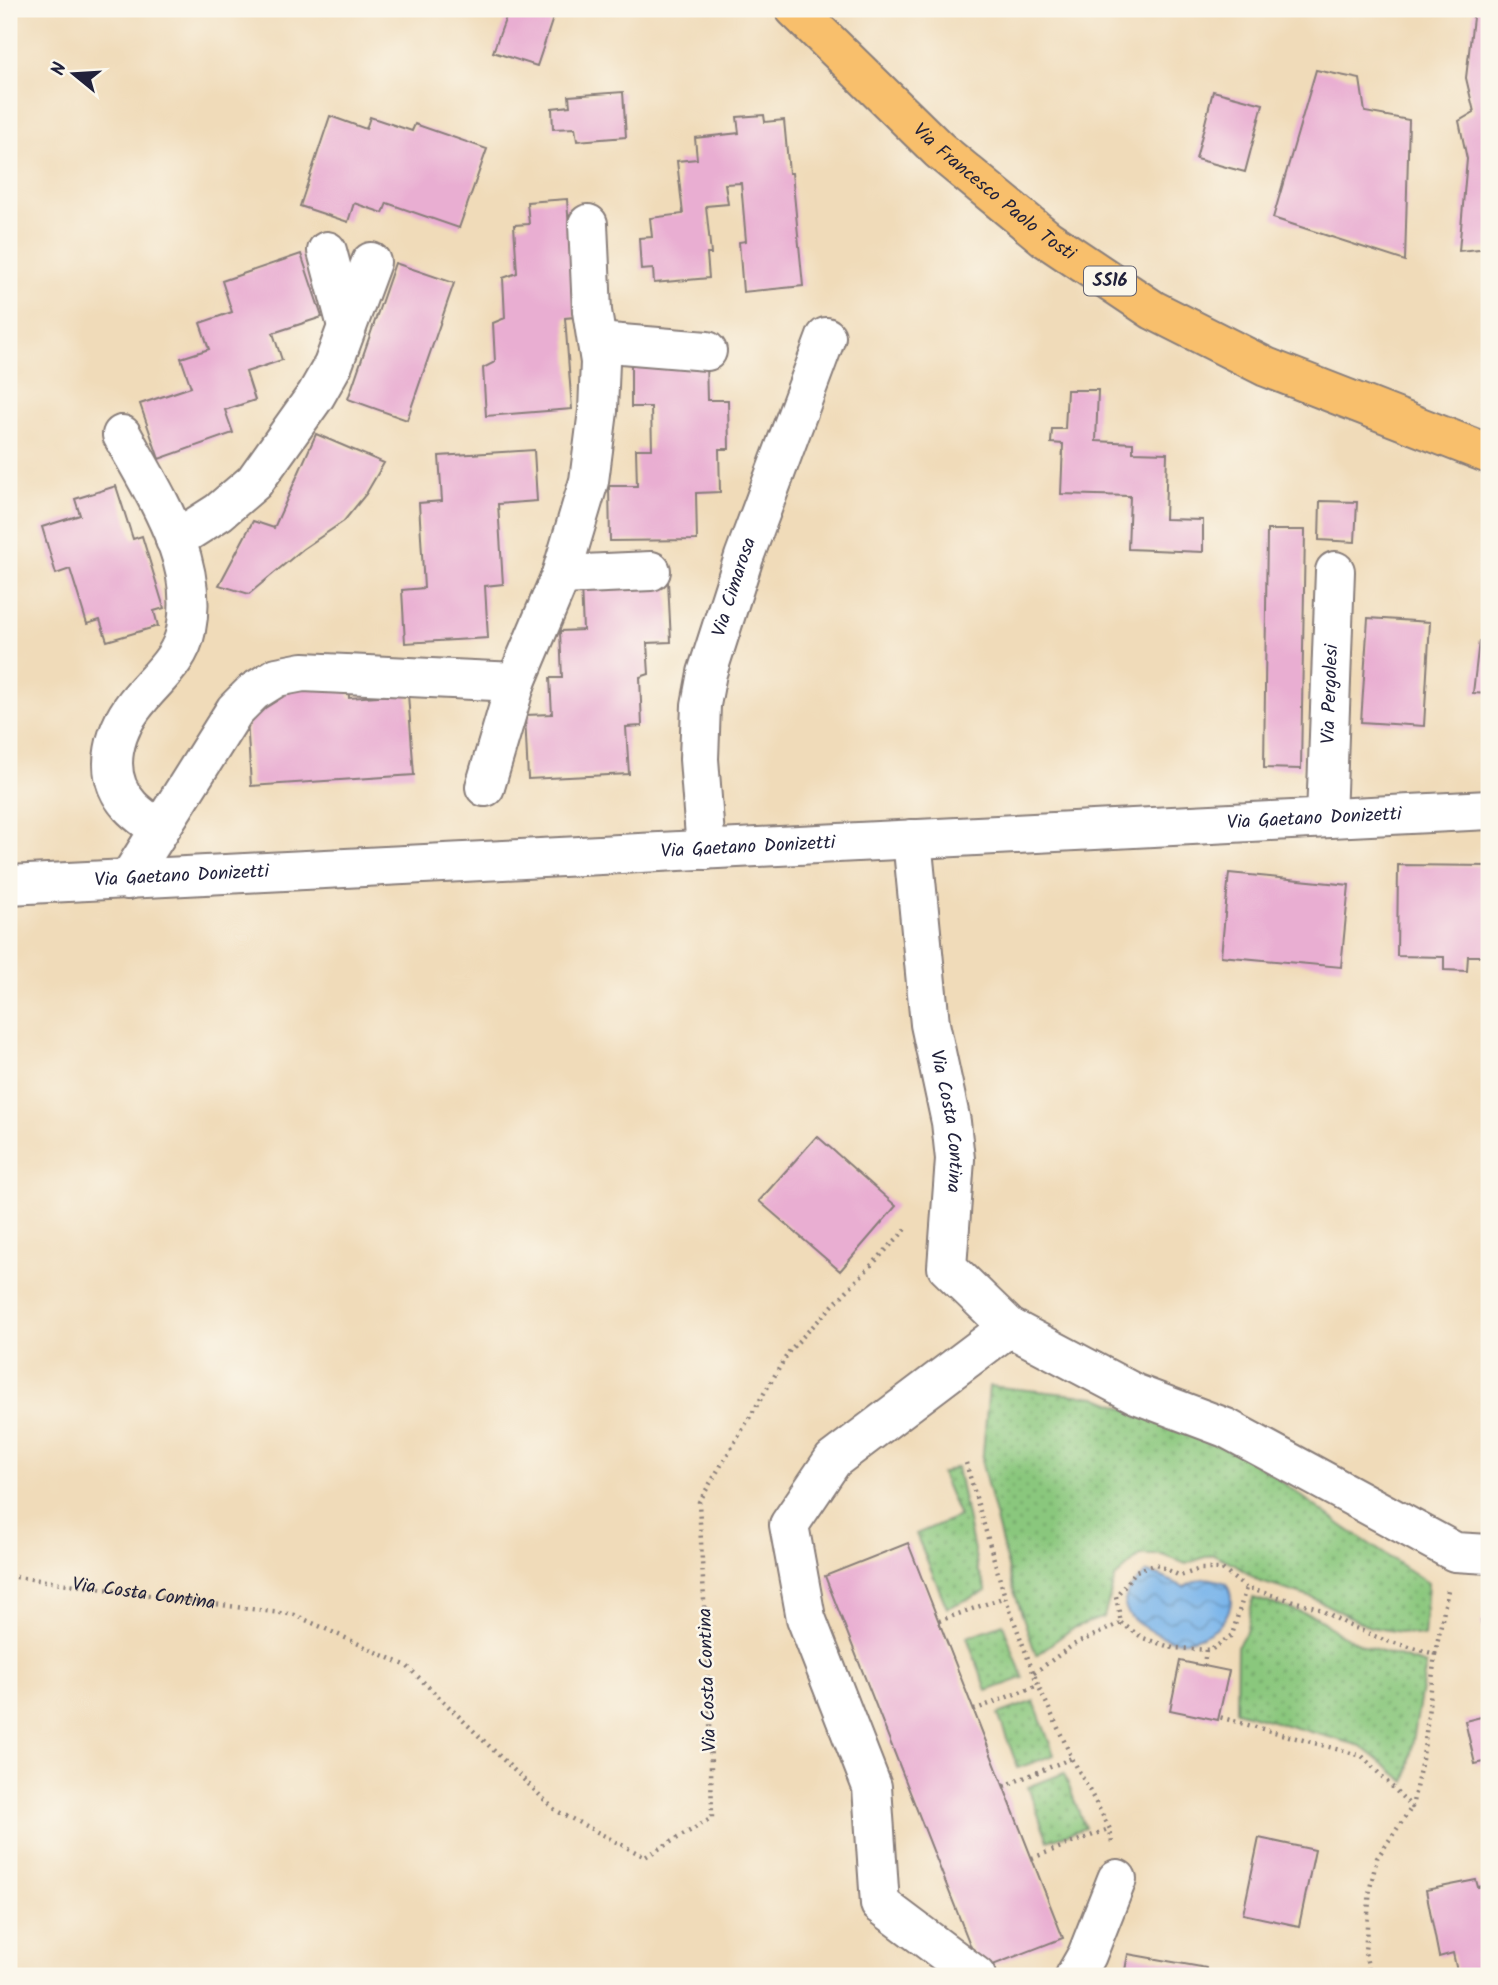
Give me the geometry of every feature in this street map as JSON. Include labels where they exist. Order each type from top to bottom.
[{"type":"main road","name":"Via Francesco Paolo Tosti","points":[[795,9],[939,150],[1046,239],[1153,310],[1266,367],[1489,454]]},
{"type":"street","points":[[485,788],[516,682],[561,575],[589,481],[599,399],[600,362],[590,285],[588,224]]},
{"type":"street","points":[[327,250],[347,326]]},
{"type":"street","points":[[175,540],[219,512],[254,482],[316,395],[333,365],[371,262]]},
{"type":"street","name":"Via Cimarosa","points":[[706,850],[699,759],[701,705],[707,673],[744,557],[827,337]]},
{"type":"street","points":[[597,342],[707,351]]},
{"type":"street","points":[[122,435],[167,518],[183,563],[189,599],[186,631],[181,648],[121,724],[112,760],[114,783],[129,806],[159,830]]},
{"type":"street","points":[[561,575],[651,571]]},
{"type":"street","name":"Via Pergolesi","points":[[1326,818],[1335,571]]},
{"type":"street","points":[[128,880],[235,710],[253,692],[276,677],[303,672],[334,672],[516,682]]},
{"type":"street","name":"Via Gaetano Donizetti","points":[[9,885],[1489,810]]},
{"type":"street","name":"Via Costa Contina","points":[[912,839],[930,1024],[951,1122],[956,1159],[954,1180]]},
{"type":"street","points":[[954,1180],[947,1267],[1009,1327],[1136,1394],[1226,1428],[1472,1553]]},
{"type":"street","points":[[976,1976],[880,1904],[872,1787],[806,1618],[789,1525],[833,1460],[1009,1327]]},
{"type":"street","points":[[1075,1976],[1087,1955],[1117,1879]]},
{"type":"path","name":"Via Costa Contina","points":[[9,1576],[295,1615],[407,1666],[555,1810],[645,1857],[712,1818],[710,1718],[699,1502],[790,1350],[954,1180]]},
{"type":"path","points":[[966,1463],[1005,1597],[1038,1685],[1072,1758],[1110,1829],[1117,1879]]},
{"type":"path","points":[[1370,1976],[1365,1952],[1370,1888],[1377,1858],[1412,1807],[1424,1750],[1435,1654],[1472,1553]]},
{"type":"path","points":[[1245,1588],[1232,1635],[1211,1650],[1173,1648],[1143,1638],[1121,1623],[1116,1596],[1136,1571],[1156,1564],[1180,1576],[1200,1569],[1222,1569],[1245,1588],[1315,1607],[1384,1640],[1435,1654]]},
{"type":"path","points":[[939,1621],[1005,1597]]},
{"type":"path","points":[[1034,1673],[1073,1645],[1121,1623]]},
{"type":"path","points":[[1204,1666],[1206,1649]]},
{"type":"path","points":[[974,1710],[1038,1685]]},
{"type":"path","points":[[1219,1717],[1362,1756],[1412,1807]]},
{"type":"path","points":[[1004,1787],[1072,1758]]},
{"type":"path","points":[[1032,1858],[1110,1829]]},
{"type":"green space","points":[[989,1386],[1096,1397],[1249,1458],[1344,1527],[1428,1583],[1424,1636],[1370,1627],[1313,1598],[1258,1581],[1235,1564],[1213,1554],[1186,1564],[1163,1555],[1141,1555],[1115,1578],[1104,1617],[1073,1628],[1036,1655],[1014,1591],[982,1464]]},
{"type":"green space","points":[[957,1467],[978,1570],[987,1591],[947,1608],[916,1534],[959,1516],[941,1474]]},
{"type":"green space","points":[[1253,1598],[1317,1617],[1337,1633],[1363,1645],[1426,1665],[1406,1782],[1361,1746],[1236,1711],[1237,1646],[1246,1632]]},
{"type":"green space","points":[[1003,1624],[1023,1678],[987,1691],[967,1637]]},
{"type":"green space","points":[[1034,1701],[1054,1755],[1018,1768],[998,1714]]},
{"type":"green space","points":[[1064,1773],[1085,1828],[1048,1841],[1028,1787]]},
{"type":"water","points":[[1147,1573],[1184,1587],[1204,1579],[1226,1583],[1231,1600],[1228,1613],[1215,1628],[1195,1638],[1180,1641],[1157,1634],[1137,1623],[1126,1609],[1125,1602],[1131,1588]]},
{"type":"building","points":[[509,9],[535,9],[554,15],[537,66],[493,52]]},
{"type":"building","points":[[1474,9],[1489,9],[1489,248],[1459,251],[1467,159],[1459,121],[1474,112],[1466,78]]},
{"type":"building","points":[[1316,70],[1360,79],[1365,112],[1409,120],[1405,261],[1273,218]]},
{"type":"building","points":[[1213,91],[1263,104],[1245,172],[1196,159]]},
{"type":"building","points":[[623,92],[626,137],[577,141],[575,128],[553,129],[552,108],[570,106],[569,96]]},
{"type":"building","points":[[764,115],[765,122],[784,120],[803,286],[743,292],[739,242],[746,241],[741,183],[725,184],[728,204],[706,206],[711,254],[707,254],[709,278],[654,283],[653,269],[641,270],[639,238],[652,237],[650,218],[683,214],[677,161],[697,159],[695,138],[739,133],[737,117]]},
{"type":"building","points":[[330,116],[366,129],[370,117],[412,131],[415,124],[487,149],[459,228],[387,203],[383,213],[354,203],[348,222],[300,206]]},
{"type":"building","points":[[567,199],[575,317],[565,318],[572,409],[486,416],[483,368],[495,362],[493,323],[505,318],[503,278],[517,273],[514,225],[529,224],[527,202]]},
{"type":"building","points":[[301,254],[322,317],[273,333],[282,360],[246,372],[255,400],[225,410],[233,433],[159,459],[140,404],[191,387],[181,358],[209,349],[200,323],[232,312],[222,281]]},
{"type":"building","points":[[395,263],[454,283],[407,420],[348,399]]},
{"type":"building","points":[[706,360],[707,400],[728,400],[729,449],[719,449],[720,492],[696,493],[697,540],[610,541],[609,486],[637,486],[636,449],[652,449],[651,407],[631,407],[631,362]]},
{"type":"building","points":[[1067,390],[1098,390],[1096,441],[1133,443],[1133,452],[1167,453],[1165,519],[1203,520],[1203,552],[1128,549],[1130,496],[1061,494],[1063,444],[1051,443],[1052,429],[1065,429]]},
{"type":"building","points":[[316,434],[384,463],[366,494],[344,521],[303,549],[249,594],[219,585],[253,521],[274,528]]},
{"type":"building","points":[[534,450],[537,501],[498,504],[503,584],[485,586],[488,638],[405,643],[402,590],[424,588],[419,503],[442,501],[439,456]]},
{"type":"building","points":[[116,486],[133,539],[142,536],[164,608],[154,611],[158,626],[107,641],[100,620],[87,624],[70,569],[56,574],[42,527],[80,515],[75,499]]},
{"type":"building","points":[[1320,501],[1357,502],[1355,542],[1319,540]]},
{"type":"building","points":[[1267,530],[1305,530],[1301,769],[1264,768]]},
{"type":"building","points":[[668,581],[671,642],[647,643],[649,674],[640,677],[642,726],[626,727],[629,774],[528,779],[525,715],[552,714],[550,678],[562,678],[560,631],[583,630],[581,586]]},
{"type":"building","points":[[1368,618],[1430,622],[1424,726],[1361,722]]},
{"type":"building","points":[[1479,641],[1489,642],[1489,694],[1473,693]]},
{"type":"building","points":[[348,682],[349,698],[408,694],[414,775],[251,786],[246,701],[269,687]]},
{"type":"building","points":[[1398,865],[1489,866],[1489,956],[1468,956],[1467,971],[1444,970],[1444,957],[1397,956]]},
{"type":"building","points":[[1229,873],[1349,885],[1341,967],[1221,956]]},
{"type":"building","points":[[817,1136],[896,1206],[840,1271],[759,1201]]},
{"type":"building","points":[[908,1543],[1063,1938],[980,1970],[825,1576]]},
{"type":"building","points":[[1489,1619],[1489,1650],[1488,1650],[1481,1621]]},
{"type":"building","points":[[1180,1661],[1229,1671],[1218,1720],[1170,1710]]},
{"type":"building","points":[[1489,1715],[1489,1761],[1475,1764],[1465,1721]]},
{"type":"building","points":[[1259,1838],[1315,1850],[1299,1926],[1243,1914]]},
{"type":"building","points":[[1476,1880],[1478,1887],[1489,1885],[1489,1976],[1458,1976],[1453,1953],[1439,1957],[1426,1890]]},
{"type":"building","points":[[1128,1954],[1207,1968],[1206,1976],[1124,1976]]}]
